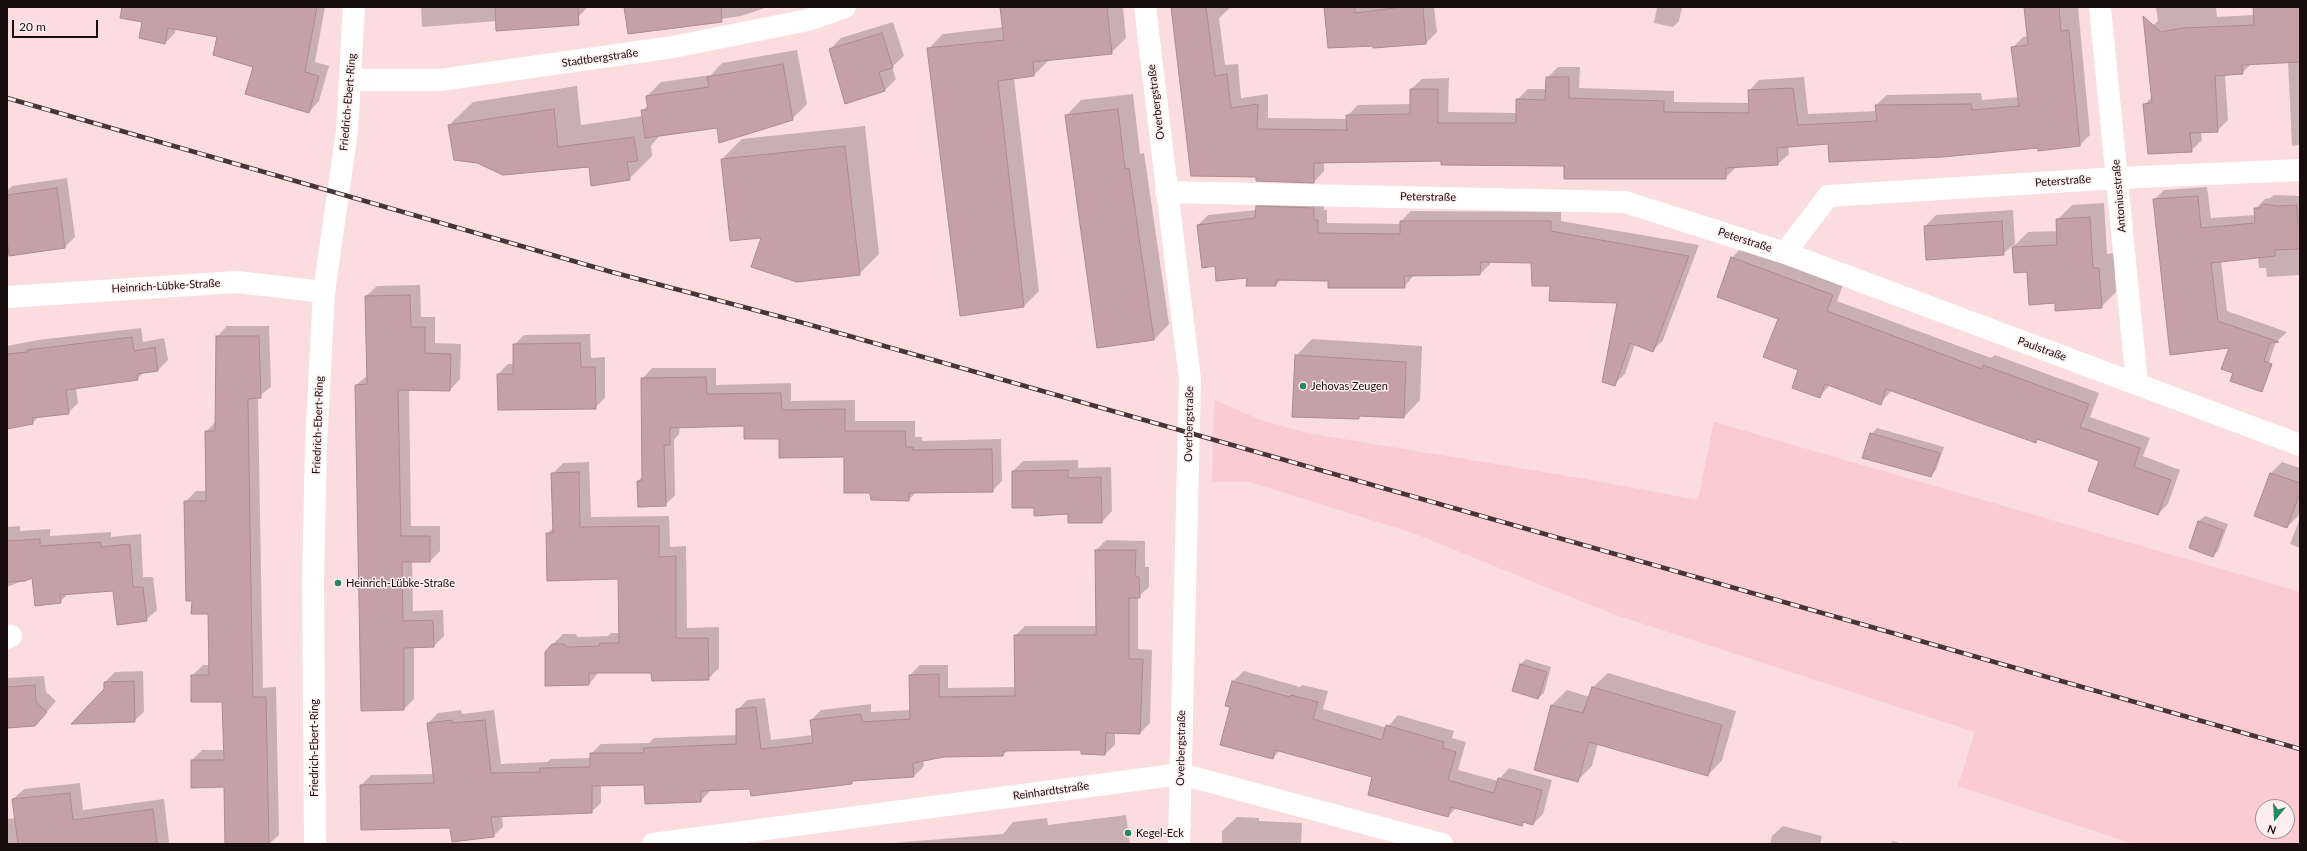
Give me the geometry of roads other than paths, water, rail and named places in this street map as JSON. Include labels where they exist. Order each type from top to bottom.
[{"type":"street","name":"Friedrich-Ebert-Ring","points":[[315,844],[313,581],[316,445],[324,292],[347,132],[354,7]]},
{"type":"street","name":"Stadtbergstraße","points":[[351,80],[440,80],[673,47],[808,14],[845,7]]},
{"type":"street","name":"Overbergstraße","points":[[1144,7],[1190,380],[1179,844]]},
{"type":"street","name":"Antoniusstraße","points":[[2100,7],[2118,178],[2137,384]]},
{"type":"street","name":"Peterstraße","points":[[1166,192],[1625,202],[1785,253],[1828,196],[2118,178],[2300,170]]},
{"type":"street","name":"Paulstraße","points":[[1785,253],[2300,446]]},
{"type":"street","name":"Heinrich-Lübke-Straße","points":[[7,297],[237,282],[324,292]]},
{"type":"street","name":"Reinhardtstraße","points":[[654,844],[1181,774],[1442,844]]},
{"type":"railway","points":[[7,98],[608,271],[800,322],[2300,749]]},
{"type":"place","name":"Jehovas Zeugen","points":[[1303,386]]},
{"type":"place","name":"Heinrich-Lübke-Straße","points":[[338,583]]},
{"type":"place","name":"Kegel-Eck","points":[[1128,833]]}]
